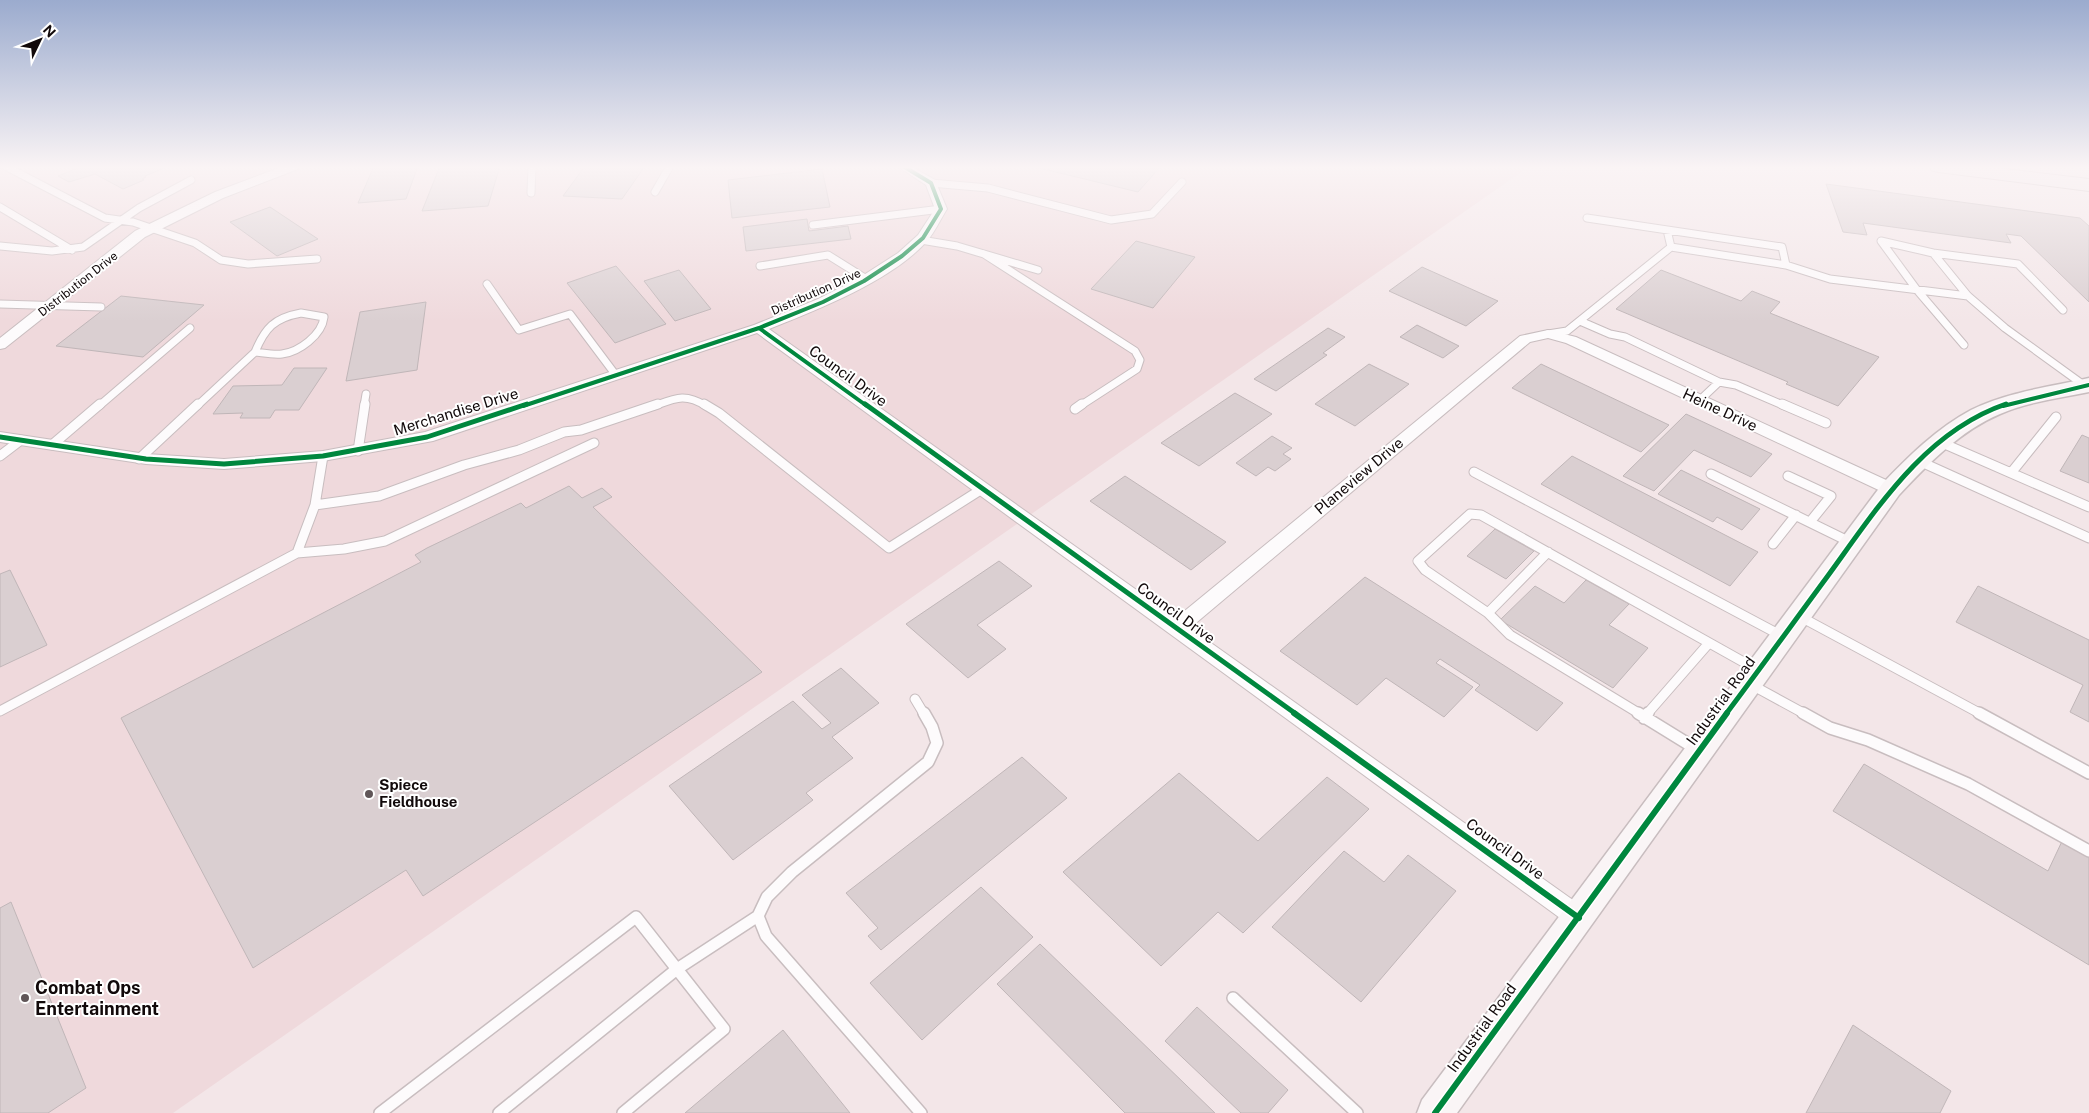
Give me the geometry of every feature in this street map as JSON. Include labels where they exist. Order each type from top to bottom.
[{"type":"street","name":"Distribution Drive","points":[[0,345],[140,234],[174,218]]},
{"type":"street","name":"Distribution Drive","points":[[760,328],[806,310],[868,280],[921,240],[935,218]]},
{"type":"street","name":"Merchandise Drive","points":[[0,437],[139,459],[224,464],[323,456],[358,451],[427,437],[614,374],[760,328]]},
{"type":"street","name":"Council Drive","points":[[760,328],[1579,918]]},
{"type":"street","name":"Heine Drive","points":[[1548,334],[1571,340],[1891,489]]},
{"type":"street","name":"Planeview Drive","points":[[1176,629],[1525,339],[1548,334]]},
{"type":"street","name":"Industrial Road","points":[[1435,1113],[1891,489],[1940,442],[1964,425],[1991,410],[2022,399],[2087,386]]},
{"type":"lane","points":[[18,218],[72,250]]},
{"type":"lane","points":[[105,218],[133,222],[150,230],[195,243],[221,260],[248,264],[317,259]]},
{"type":"lane","points":[[0,246],[55,251],[72,250],[83,247],[126,218]]},
{"type":"lane","points":[[813,225],[869,218]]},
{"type":"lane","points":[[1103,218],[1111,220],[1125,218]]},
{"type":"lane","points":[[1587,218],[1782,247],[1786,265]]},
{"type":"lane","points":[[1667,230],[1671,247]]},
{"type":"lane","points":[[921,240],[957,246],[1038,270]]},
{"type":"lane","points":[[1964,345],[1917,290],[1881,241],[1933,253],[2018,264],[2063,310]]},
{"type":"lane","points":[[1548,334],[1567,332],[1671,247],[1786,265],[1830,279],[1968,296]]},
{"type":"lane","points":[[1933,253],[1968,296],[2004,328],[2087,386]]},
{"type":"lane","points":[[984,254],[1135,351],[1140,360],[1137,369],[1075,409]]},
{"type":"lane","points":[[760,266],[828,255],[868,280]]},
{"type":"lane","points":[[487,284],[519,330],[570,314],[614,374]]},
{"type":"lane","points":[[0,312],[4,305],[101,307]]},
{"type":"lane","points":[[139,459],[255,352],[265,331],[285,317],[302,312],[316,313],[324,317],[322,327],[315,334],[285,353],[255,352]]},
{"type":"lane","points":[[1580,321],[1610,334],[1625,337],[1719,382],[1736,385],[1826,423]]},
{"type":"lane","points":[[52,445],[190,328]]},
{"type":"lane","points":[[1700,400],[1719,382]]},
{"type":"lane","points":[[358,451],[366,394]]},
{"type":"lane","points":[[315,505],[379,496],[464,465],[519,450],[564,432],[581,430],[663,401],[680,397],[695,399],[719,413],[889,548],[982,489]]},
{"type":"lane","points":[[2011,472],[2056,417]]},
{"type":"lane","points":[[0,456],[21,440]]},
{"type":"lane","points":[[1940,442],[2089,506]]},
{"type":"lane","points":[[0,711],[297,552],[344,549],[385,541],[594,443]]},
{"type":"lane","points":[[297,552],[315,505],[323,456]]},
{"type":"lane","points":[[1919,461],[2089,538]]},
{"type":"lane","points":[[1474,472],[2089,773]]},
{"type":"lane","points":[[1711,474],[1852,542]]},
{"type":"lane","points":[[1788,476],[1831,496],[1810,522]]},
{"type":"lane","points":[[1700,752],[1510,635],[1488,612],[1425,570],[1418,560],[1470,514],[1481,515],[1709,643],[1754,677],[1830,728],[1868,740],[1968,784],[2089,851]]},
{"type":"lane","points":[[1773,544],[1796,515]]},
{"type":"lane","points":[[1488,612],[1548,552]]},
{"type":"lane","points":[[1644,718],[1709,643]]},
{"type":"lane","points":[[499,1113],[677,969],[758,916],[767,898],[792,872],[928,762],[937,743],[932,727],[916,699]]},
{"type":"lane","points":[[758,916],[766,936],[921,1113]]},
{"type":"lane","points":[[380,1113],[636,917],[724,1029],[623,1113]]},
{"type":"lane","points":[[1233,998],[1357,1113]]},
{"type":"shaded area","points":[[0,218],[1456,218],[173,1113],[0,1113]]},
{"type":"building","points":[[241,218],[286,218],[318,239],[277,256],[230,222]]},
{"type":"building","points":[[1838,218],[2080,218],[2089,226],[2089,302],[2021,236],[2006,234],[2011,243],[1863,223],[1867,235],[1843,232]]},
{"type":"building","points":[[807,219],[809,231],[848,226],[851,239],[746,251],[743,227]]},
{"type":"building","points":[[1136,241],[1195,257],[1153,308],[1091,289]]},
{"type":"building","points":[[616,266],[666,324],[615,343],[567,283]]},
{"type":"building","points":[[1422,267],[1498,301],[1466,326],[1389,291]]},
{"type":"building","points":[[679,270],[711,309],[675,321],[644,281]]},
{"type":"building","points":[[1661,270],[1741,301],[1752,291],[1780,302],[1770,313],[1879,357],[1838,406],[1786,384],[1788,382],[1616,309]]},
{"type":"building","points":[[121,296],[204,305],[143,357],[56,346]]},
{"type":"building","points":[[426,302],[417,370],[346,381],[360,312]]},
{"type":"building","points":[[1417,325],[1459,346],[1443,358],[1400,337]]},
{"type":"building","points":[[1328,328],[1345,337],[1323,353],[1327,355],[1276,391],[1254,379]]},
{"type":"building","points":[[1369,364],[1409,384],[1355,426],[1315,404]]},
{"type":"building","points":[[1541,364],[1669,425],[1641,452],[1512,388]]},
{"type":"building","points":[[294,368],[327,368],[299,410],[275,410],[270,418],[240,418],[243,413],[213,414],[233,386],[282,385]]},
{"type":"building","points":[[1235,393],[1272,414],[1199,466],[1161,443]]},
{"type":"building","points":[[1686,414],[1772,454],[1751,477],[1694,450],[1654,491],[1623,476]]},
{"type":"building","points":[[2082,435],[2089,438],[2089,483],[2060,471]]},
{"type":"building","points":[[1272,436],[1292,448],[1283,454],[1291,459],[1275,471],[1268,467],[1256,476],[1236,463]]},
{"type":"building","points":[[1572,456],[1758,552],[1730,586],[1541,484]]},
{"type":"building","points":[[1681,470],[1760,509],[1742,530],[1717,517],[1713,522],[1658,494]]},
{"type":"building","points":[[1125,476],[1226,542],[1191,570],[1090,501]]},
{"type":"building","name":"Spiece Fieldhouse","points":[[569,486],[582,498],[602,488],[612,497],[593,507],[762,672],[423,896],[406,870],[253,968],[121,718],[421,562],[415,555],[427,548],[521,503],[526,508]]},
{"type":"building","points":[[1495,529],[1534,551],[1506,579],[1467,556]]},
{"type":"building","points":[[999,561],[1032,586],[977,625],[1006,649],[968,678],[906,624]]},
{"type":"building","points":[[10,570],[47,645],[0,667],[0,574]]},
{"type":"building","points":[[1365,577],[1563,703],[1537,731],[1475,690],[1480,685],[1440,659],[1436,663],[1473,687],[1444,717],[1386,678],[1357,705],[1280,651]]},
{"type":"building","points":[[1586,580],[1629,604],[1609,625],[1648,648],[1613,688],[1500,620],[1535,586],[1564,603]]},
{"type":"building","points":[[1978,586],[2089,640],[2089,722],[2070,712],[2083,685],[1956,622]]},
{"type":"building","points":[[841,668],[879,703],[832,737],[853,758],[806,793],[813,800],[733,860],[669,786],[793,701],[822,729],[831,723],[802,695]]},
{"type":"building","points":[[1022,757],[1067,798],[881,950],[868,936],[878,928],[846,893]]},
{"type":"building","points":[[1864,764],[2048,871],[2064,837],[2089,852],[2089,965],[1833,811]]},
{"type":"building","points":[[1179,773],[1258,841],[1327,777],[1369,809],[1243,933],[1218,912],[1161,966],[1063,872]]},
{"type":"building","points":[[1344,851],[1384,882],[1408,855],[1456,891],[1361,1002],[1272,927]]},
{"type":"building","points":[[981,887],[1033,937],[922,1040],[870,983]]},
{"type":"building","name":"Combat Ops Entertainment","points":[[11,902],[86,1088],[48,1113],[0,1113],[0,908]]},
{"type":"building","points":[[1040,944],[1215,1113],[1125,1113],[997,984]]},
{"type":"building","points":[[1197,1007],[1288,1090],[1268,1113],[1241,1113],[1165,1041]]},
{"type":"building","points":[[1853,1025],[1951,1091],[1940,1113],[1806,1113]]},
{"type":"building","points":[[783,1030],[850,1113],[685,1113]]},
{"type":"cycle path","points":[[0,437],[146,459],[224,464],[323,456],[427,437],[759,328],[823,302],[864,281],[902,256],[920,241],[936,218]]},
{"type":"cycle path","points":[[759,328],[1579,918]]},
{"type":"cycle path","points":[[1435,1113],[1891,489],[1938,443],[1978,416],[2017,401],[2089,385]]},
{"type":"place","name":"Spiece Fieldhouse","points":[[369,794]]},
{"type":"place","name":"Combat Ops Entertainment","points":[[25,998]]}]
